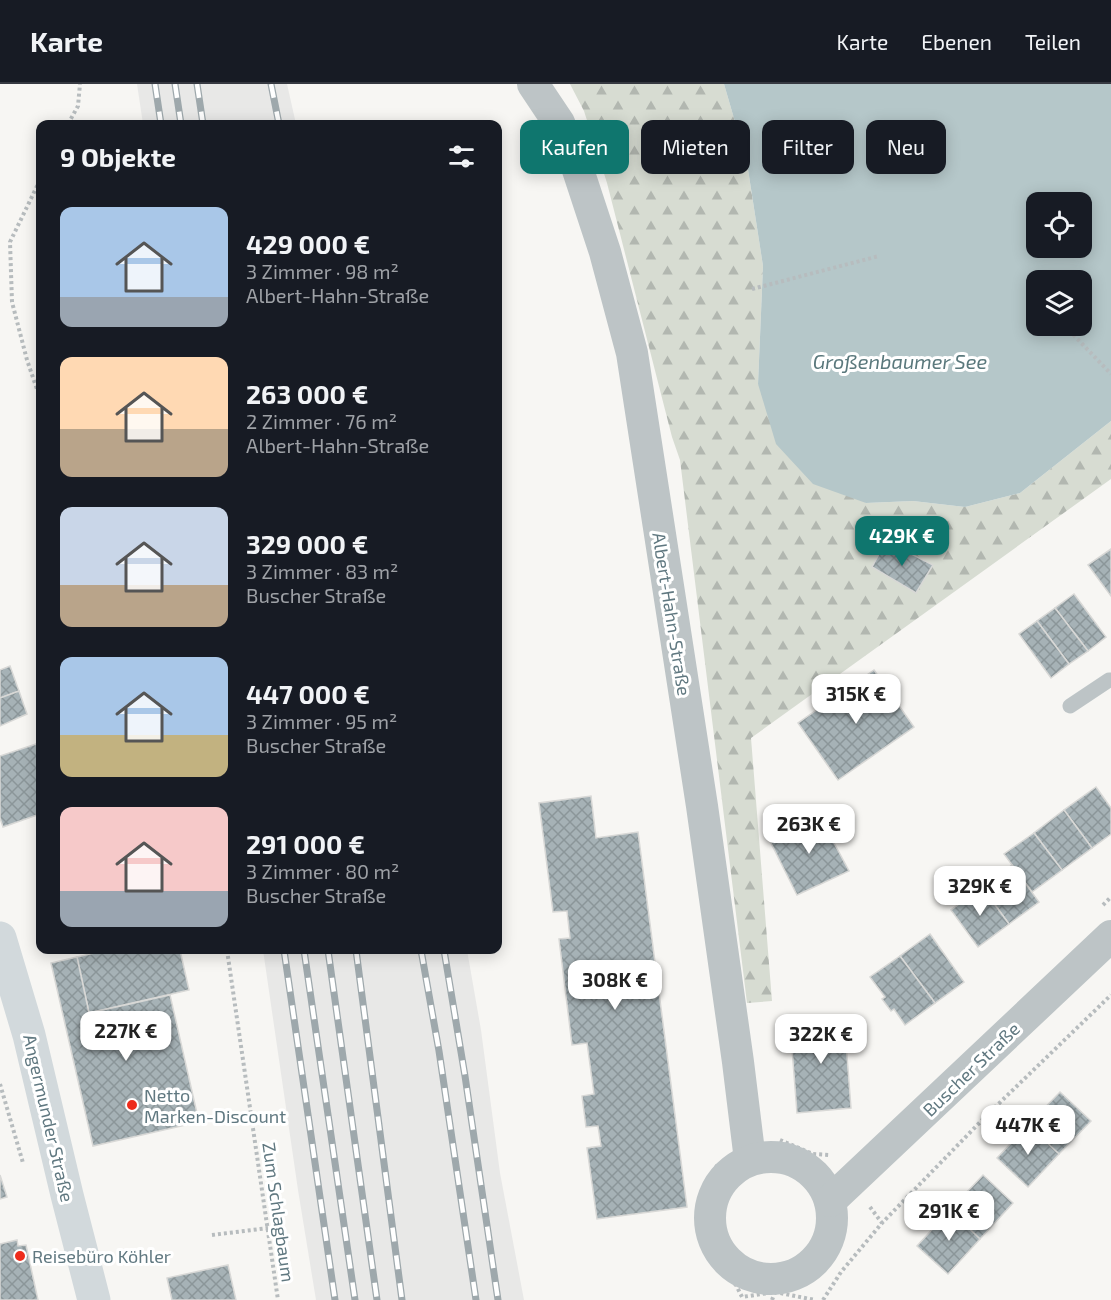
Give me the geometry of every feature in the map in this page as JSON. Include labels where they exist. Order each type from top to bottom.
[{"type":"main road","name":"Angermunder Straße","points":[[3,958],[29,1035],[94,1300]]},
{"type":"street","name":"Albert-Hahn-Straße","points":[[533,84],[559,123],[576,164],[605,252],[632,353],[702,806],[750,1160]]},
{"type":"street","name":"Buscher Straße","points":[[830,1202],[1111,936]]},
{"type":"street","points":[[778,1157],[795,1162],[808,1169],[817,1179],[830,1202],[832,1222],[829,1239],[822,1251],[806,1268],[791,1276],[774,1293],[752,1276],[733,1266],[719,1250],[711,1232],[712,1201],[717,1188],[735,1168],[750,1160],[778,1157]]},
{"type":"lane","points":[[1070,706],[1111,680]]},
{"type":"path","points":[[70,120],[78,106],[80,84]]},
{"type":"path","points":[[36,188],[10,242],[12,302],[36,386]]},
{"type":"path","points":[[752,289],[879,256]]},
{"type":"path","points":[[1075,336],[1111,374]]},
{"type":"path","name":"Zum Schlagbaum","points":[[228,954],[278,1300]]},
{"type":"path","points":[[823,1300],[841,1272],[882,1223],[988,1114],[1111,995]]},
{"type":"path","points":[[780,1140],[813,1154],[833,1156]]},
{"type":"path","points":[[717,1155],[717,1165],[702,1208],[702,1233],[711,1254],[726,1276],[736,1285],[742,1298],[774,1293],[815,1300]]},
{"type":"path","points":[[212,1235],[268,1228]]},
{"type":"shaded area","points":[[137,84],[287,84],[295,120],[142,120]]},
{"type":"shaded area","points":[[264,954],[468,954],[481,1030],[500,1173],[524,1300],[316,1300]]},
{"type":"green space","points":[[570,84],[724,84],[734,120],[641,120],[641,174],[749,174],[763,266],[758,384],[866,503],[913,501],[965,507],[1020,493],[1111,421],[1111,479],[751,738],[772,1001],[747,1003],[680,460],[672,437],[604,174],[629,174],[629,120],[587,120]]},
{"type":"water","name":"Großenbaumer See","points":[[724,84],[1111,84],[1111,421],[1020,493],[965,507],[913,501],[866,503],[813,484],[776,444],[758,384],[763,266],[749,174],[750,120],[734,120]]},
{"type":"building","points":[[886,541],[933,565],[916,593],[872,567]]},
{"type":"building","points":[[1111,549],[1111,596],[1088,565]]},
{"type":"building","points":[[1074,594],[1106,637],[1088,651],[1055,608]]},
{"type":"building","points":[[1055,608],[1088,651],[1069,664],[1037,621]]},
{"type":"building","points":[[1037,621],[1069,664],[1051,678],[1019,634]]},
{"type":"building","points":[[10,666],[19,691],[0,698],[0,670]]},
{"type":"building","points":[[874,670],[914,727],[838,780],[798,723]]},
{"type":"building","points":[[19,691],[27,714],[0,726],[0,698]]},
{"type":"building","points":[[36,744],[36,815],[3,827],[0,818],[0,756]]},
{"type":"building","points":[[1096,787],[1111,808],[1111,834],[1092,848],[1064,810]]},
{"type":"building","points":[[591,796],[596,838],[638,832],[687,1207],[597,1219],[587,1148],[601,1146],[598,1126],[586,1127],[582,1096],[594,1094],[587,1043],[572,1045],[559,939],[570,938],[567,911],[553,912],[539,803]]},
{"type":"building","points":[[1064,810],[1092,848],[1062,870],[1034,833]]},
{"type":"building","points":[[819,815],[849,871],[797,895],[769,839]]},
{"type":"building","points":[[1034,833],[1062,870],[1032,892],[1004,854]]},
{"type":"building","points":[[1012,865],[1039,902],[1009,924],[982,887]]},
{"type":"building","points":[[982,887],[1009,924],[978,947],[951,910]]},
{"type":"building","points":[[930,934],[964,982],[935,1003],[900,956]]},
{"type":"building","points":[[90,954],[181,954],[189,990],[89,1013],[77,957]]},
{"type":"building","points":[[900,956],[935,1003],[905,1025],[894,1009],[891,1011],[882,999],[885,997],[870,977]]},
{"type":"building","points":[[77,957],[89,1013],[170,995],[199,1122],[93,1146],[51,963]]},
{"type":"building","points":[[844,1017],[851,1108],[797,1113],[790,1023]]},
{"type":"building","points":[[1060,1092],[1091,1121],[1059,1154],[1028,1125]]},
{"type":"building","points":[[1028,1125],[1059,1154],[1028,1187],[997,1158]]},
{"type":"building","points":[[0,1175],[7,1197],[0,1199]]},
{"type":"building","points":[[983,1175],[1013,1203],[980,1239],[950,1210]]},
{"type":"building","points":[[950,1210],[980,1239],[948,1274],[917,1246]]},
{"type":"building","points":[[17,1240],[18,1246],[26,1245],[38,1300],[0,1300],[0,1244]]},
{"type":"building","points":[[228,1265],[236,1300],[172,1300],[167,1278]]},
{"type":"railway","points":[[155,84],[160,120]]},
{"type":"railway","points":[[175,84],[180,120]]},
{"type":"railway","points":[[197,84],[202,120]]},
{"type":"railway","points":[[271,84],[278,120]]},
{"type":"railway","points":[[285,954],[335,1300]]},
{"type":"railway","points":[[305,954],[355,1300]]},
{"type":"railway","points":[[329,954],[377,1300]]},
{"type":"railway","points":[[357,954],[402,1300]]},
{"type":"railway","points":[[422,954],[439,1051],[476,1300]]},
{"type":"railway","points":[[445,954],[498,1300]]},
{"type":"place","name":"Netto Marken-Discount","points":[[132,1105]]},
{"type":"place","name":"Reisebüro Köhler","points":[[20,1256]]}]
